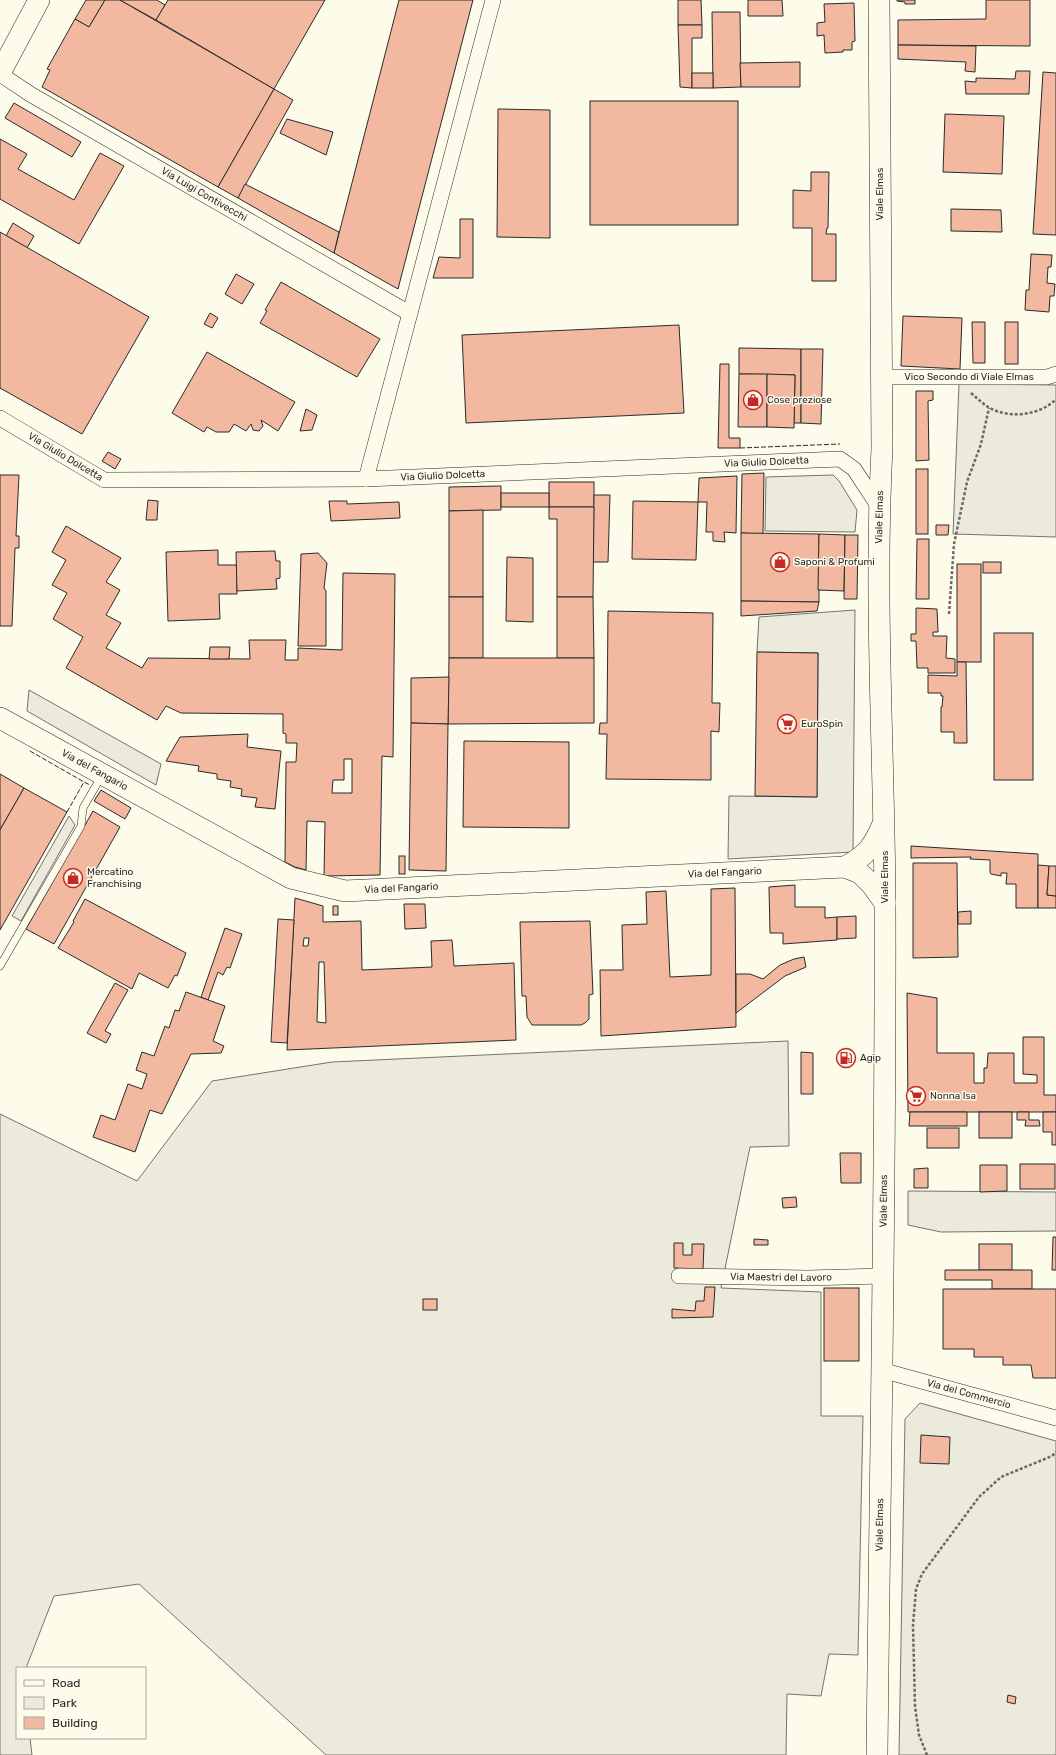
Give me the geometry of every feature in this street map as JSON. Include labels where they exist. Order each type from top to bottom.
[{"type":"main road","points":[[0,73],[40,0]]},
{"type":"main road","name":"Viale Elmas","points":[[878,1755],[885,903],[879,629],[879,507],[882,448],[879,0]]},
{"type":"main road","name":"Via del Fangario","points":[[0,718],[291,878],[345,891],[845,867],[860,873],[872,885],[885,903]]},
{"type":"main road","name":"Via del Fangario","points":[[845,867],[862,858],[875,842],[884,822]]},
{"type":"street","points":[[366,479],[493,0]]},
{"type":"street","name":"Via Luigi Contivecchi","points":[[0,73],[30,94],[409,313]]},
{"type":"street","name":"Vico Secondo di Viale Elmas","points":[[881,377],[1047,377],[1056,374]]},
{"type":"street","name":"Via Giulio Dolcetta","points":[[0,418],[104,480],[366,479],[840,459],[854,469],[879,507]]},
{"type":"street","name":"Via Maestri del Lavoro","points":[[680,1276],[808,1278],[883,1276]]},
{"type":"street","name":"Via del Commercio","points":[[881,1370],[1056,1418]]},
{"type":"lane","points":[[0,966],[81,826],[83,808],[102,775]]},
{"type":"path","points":[[959,377],[967,390],[989,408],[1012,415],[1034,412],[1052,403],[1056,399]]},
{"type":"path","points":[[950,614],[954,544],[967,482],[981,444],[989,408]]},
{"type":"path","points":[[927,1755],[919,1735],[915,1706],[913,1625],[916,1589],[922,1574],[979,1497],[1001,1477],[1052,1456],[1056,1452]]},
{"type":"green space","points":[[959,384],[1056,385],[1056,537],[953,534]]},
{"type":"green space","points":[[788,1041],[789,1146],[750,1147],[721,1288],[821,1292],[821,1416],[863,1416],[858,1655],[829,1654],[821,1696],[787,1694],[786,1755],[326,1755],[139,1584],[54,1596],[26,1667],[16,1667],[16,1739],[30,1739],[32,1755],[0,1755],[0,1114],[137,1181],[212,1081],[332,1062]]},
{"type":"green space","points":[[920,1403],[1056,1441],[1056,1755],[899,1755],[905,1419]]},
{"type":"shaded area","points":[[833,475],[839,481],[857,510],[855,532],[765,531],[766,477]]},
{"type":"shaded area","points":[[855,610],[853,852],[728,859],[729,796],[817,797],[818,653],[757,652],[759,617]]},
{"type":"shaded area","points":[[29,690],[161,764],[156,785],[27,711]]},
{"type":"shaded area","points":[[69,816],[75,825],[21,921],[12,916]]},
{"type":"shaded area","points":[[908,1191],[1056,1192],[1056,1231],[941,1232],[908,1225]]},
{"type":"building","points":[[86,0],[105,0],[89,27],[75,19]]},
{"type":"building","points":[[105,0],[120,0],[274,89],[218,187],[42,87],[50,70],[47,69],[75,19],[89,27]]},
{"type":"building","points":[[120,0],[157,0],[165,5],[156,20]]},
{"type":"building","points":[[168,0],[325,0],[274,89],[156,20]]},
{"type":"building","points":[[399,0],[473,0],[398,289],[334,253]]},
{"type":"building","points":[[678,0],[701,0],[702,25],[678,25]]},
{"type":"building","points":[[748,0],[782,0],[783,16],[748,16]]},
{"type":"building","points":[[897,0],[915,0],[915,4],[905,4],[905,2]]},
{"type":"building","points":[[986,0],[1030,0],[1030,46],[898,45],[898,20],[986,19]]},
{"type":"building","points":[[854,3],[855,41],[852,42],[852,50],[825,53],[824,35],[817,36],[817,23],[825,22],[824,4]]},
{"type":"building","points":[[712,12],[740,12],[741,87],[713,88]]},
{"type":"building","points":[[678,25],[702,25],[702,38],[692,38],[692,88],[680,87]]},
{"type":"building","points":[[898,45],[976,46],[975,72],[965,71],[966,62],[898,59]]},
{"type":"building","points":[[800,62],[800,87],[741,87],[740,63]]},
{"type":"building","points":[[1016,71],[1030,71],[1029,94],[966,94],[965,81],[976,82],[976,78],[1015,79]]},
{"type":"building","points":[[1043,72],[1056,73],[1056,235],[1033,234]]},
{"type":"building","points":[[692,73],[713,73],[713,88],[692,88]]},
{"type":"building","points":[[274,89],[293,100],[238,198],[218,187]]},
{"type":"building","points":[[590,101],[738,101],[738,225],[590,225]]},
{"type":"building","points":[[14,103],[81,142],[72,157],[5,118]]},
{"type":"building","points":[[498,109],[550,110],[550,238],[497,237]]},
{"type":"building","points":[[945,114],[1004,116],[1002,174],[943,172]]},
{"type":"building","points":[[287,119],[333,132],[326,155],[280,133]]},
{"type":"building","points":[[0,139],[27,154],[18,169],[74,200],[100,153],[124,166],[79,244],[0,199]]},
{"type":"building","points":[[811,172],[829,172],[828,228],[826,234],[836,234],[836,281],[812,281],[812,228],[793,228],[793,190],[811,191]]},
{"type":"building","points":[[245,184],[339,232],[334,253],[238,198]]},
{"type":"building","points":[[951,209],[1001,210],[1002,232],[951,231]]},
{"type":"building","points":[[460,219],[473,219],[473,278],[433,278],[439,257],[460,258]]},
{"type":"building","points":[[13,223],[34,236],[27,248],[6,236]]},
{"type":"building","points":[[0,232],[149,317],[82,434],[0,388]]},
{"type":"building","points":[[1031,254],[1052,255],[1051,267],[1048,267],[1047,283],[1055,284],[1054,296],[1050,296],[1049,312],[1025,310],[1026,290],[1029,290]]},
{"type":"building","points":[[236,274],[254,284],[242,304],[225,294]]},
{"type":"building","points":[[281,282],[380,339],[357,377],[260,323],[267,311],[265,310]]},
{"type":"building","points":[[210,313],[218,318],[212,328],[204,324]]},
{"type":"building","points":[[903,316],[962,318],[960,369],[901,366]]},
{"type":"building","points":[[972,322],[985,322],[985,363],[973,363]]},
{"type":"building","points":[[1005,322],[1018,322],[1018,364],[1005,364]]},
{"type":"building","points":[[679,325],[684,413],[466,423],[462,335]]},
{"type":"building","points":[[739,348],[801,349],[801,423],[794,423],[795,375],[739,374]]},
{"type":"building","points":[[801,349],[823,349],[821,424],[801,423]]},
{"type":"building","points":[[207,352],[295,402],[278,431],[261,420],[263,426],[259,431],[253,430],[251,424],[246,431],[234,424],[229,432],[216,432],[207,427],[204,432],[172,413]]},
{"type":"building","points":[[720,364],[729,364],[729,438],[740,438],[740,448],[718,448]]},
{"type":"building","name":"Cose preziose","points":[[739,374],[767,374],[767,427],[738,427]]},
{"type":"building","points":[[767,374],[795,375],[794,428],[767,427]]},
{"type":"building","points":[[916,391],[933,391],[933,400],[928,401],[929,460],[916,461]]},
{"type":"building","points":[[306,409],[317,415],[312,430],[300,431]]},
{"type":"building","points":[[108,452],[121,459],[115,469],[102,461]]},
{"type":"building","points":[[916,469],[928,469],[928,534],[916,534]]},
{"type":"building","points":[[764,473],[763,534],[741,533],[742,474]]},
{"type":"building","points":[[0,475],[19,475],[16,536],[19,536],[19,548],[15,548],[12,626],[0,626]]},
{"type":"building","points":[[737,476],[736,533],[724,532],[725,542],[713,541],[713,532],[706,532],[707,502],[698,502],[699,478]]},
{"type":"building","points":[[549,482],[594,482],[594,507],[549,507]]},
{"type":"building","points":[[501,486],[501,510],[449,511],[449,487]]},
{"type":"building","points":[[501,493],[549,493],[549,507],[501,507]]},
{"type":"building","points":[[594,495],[610,495],[608,562],[593,562]]},
{"type":"building","points":[[148,500],[158,501],[157,520],[146,520]]},
{"type":"building","points":[[329,501],[347,501],[347,504],[399,502],[400,518],[331,521]]},
{"type":"building","points":[[633,501],[698,502],[696,560],[632,559]]},
{"type":"building","points":[[549,507],[594,507],[593,597],[557,597],[557,519],[549,519]]},
{"type":"building","points":[[483,510],[483,597],[449,597],[449,511]]},
{"type":"building","points":[[936,525],[949,525],[948,535],[936,535]]},
{"type":"building","points":[[66,526],[121,558],[106,582],[120,590],[106,615],[121,623],[106,648],[142,668],[148,658],[250,659],[249,640],[286,640],[285,660],[298,660],[298,648],[342,650],[343,573],[395,574],[393,757],[382,756],[380,875],[324,876],[325,822],[307,821],[306,870],[285,862],[286,762],[296,762],[297,743],[286,743],[286,734],[283,733],[283,714],[181,713],[166,706],[157,720],[66,668],[83,637],[53,619],[67,593],[52,585],[66,560],[52,552]],"holes":[[[344,759],[352,759],[352,793],[332,793],[333,780],[344,780]]]},
{"type":"building","name":"Saponi & Profumi","points":[[741,533],[819,534],[819,602],[741,601]]},
{"type":"building","points":[[819,534],[845,535],[844,591],[818,590]]},
{"type":"building","points":[[845,535],[858,535],[857,599],[844,599]]},
{"type":"building","points":[[917,539],[929,539],[929,599],[916,599]]},
{"type":"building","points":[[218,550],[218,565],[237,565],[237,594],[219,594],[220,619],[168,621],[166,552]]},
{"type":"building","points":[[275,551],[276,561],[280,561],[280,578],[276,579],[277,589],[237,591],[236,552]]},
{"type":"building","points":[[318,553],[327,563],[324,588],[326,591],[326,646],[298,646],[301,554]]},
{"type":"building","points":[[507,557],[533,558],[533,622],[506,621]]},
{"type":"building","points":[[983,562],[1001,562],[1001,573],[983,573]]},
{"type":"building","points":[[957,564],[981,564],[981,662],[957,662]]},
{"type":"building","points":[[449,597],[483,597],[483,658],[449,658]]},
{"type":"building","points":[[557,597],[593,597],[594,658],[557,658]]},
{"type":"building","points":[[741,601],[819,602],[817,611],[741,616]]},
{"type":"building","points":[[916,608],[937,609],[938,632],[933,632],[933,636],[947,636],[946,658],[955,659],[955,673],[928,673],[928,668],[917,668],[916,641],[911,641],[911,634],[916,634]]},
{"type":"building","points":[[608,611],[713,613],[712,703],[720,703],[719,732],[711,731],[711,780],[606,779],[607,734],[599,734],[600,723],[607,723]]},
{"type":"building","points":[[994,633],[1033,633],[1033,780],[994,780]]},
{"type":"building","points":[[210,647],[230,647],[229,659],[209,659]]},
{"type":"building","name":"EuroSpin","points":[[757,652],[818,653],[817,797],[755,796]]},
{"type":"building","points":[[449,658],[594,658],[594,723],[448,724]]},
{"type":"building","points":[[957,662],[966,662],[967,743],[954,743],[954,732],[941,732],[941,707],[943,696],[941,696],[941,693],[928,693],[928,675],[957,676]]},
{"type":"building","points":[[449,677],[448,724],[411,723],[411,678]]},
{"type":"building","points":[[411,723],[448,724],[446,871],[409,870]]},
{"type":"building","points":[[248,734],[247,747],[281,751],[275,809],[255,807],[257,798],[241,796],[242,789],[230,787],[231,781],[217,779],[217,774],[198,771],[199,766],[166,761],[180,737]]},
{"type":"building","points":[[464,741],[569,742],[569,828],[463,827]]},
{"type":"building","points":[[0,774],[24,788],[0,830]]},
{"type":"building","points":[[24,788],[67,812],[0,930],[0,830]]},
{"type":"building","points":[[101,790],[131,808],[125,819],[94,801]]},
{"type":"building","name":"Mercatino Franchising","points":[[93,811],[120,827],[54,944],[26,929]]},
{"type":"building","points":[[911,846],[1038,854],[1038,908],[1016,908],[1016,884],[1006,884],[1007,873],[1001,873],[1001,876],[991,874],[990,860],[970,859],[971,857],[911,858]]},
{"type":"building","points":[[399,856],[405,856],[405,874],[399,874]]},
{"type":"building","points":[[913,863],[957,863],[958,957],[913,958]]},
{"type":"building","points":[[1038,865],[1049,866],[1047,895],[1056,896],[1056,908],[1038,908]]},
{"type":"building","points":[[1049,866],[1056,866],[1056,896],[1047,895]]},
{"type":"building","points":[[795,885],[795,907],[825,907],[825,918],[837,917],[837,940],[783,944],[783,933],[770,933],[769,887]]},
{"type":"building","points":[[735,888],[736,1027],[601,1036],[600,970],[623,970],[622,925],[647,924],[646,892],[666,891],[670,977],[711,975],[711,889]]},
{"type":"building","points":[[295,898],[323,906],[323,922],[361,921],[362,970],[432,967],[431,941],[452,940],[454,966],[514,963],[516,1040],[287,1050]],"holes":[[[304,938],[309,938],[308,946],[303,946]],[[319,962],[324,962],[326,1023],[317,1022]]]},
{"type":"building","points":[[85,899],[186,953],[177,976],[175,975],[168,988],[139,973],[132,989],[58,948],[74,922],[73,921]]},
{"type":"building","points":[[404,904],[425,904],[426,928],[405,929]]},
{"type":"building","points":[[333,906],[338,906],[338,915],[333,915]]},
{"type":"building","points":[[971,911],[971,924],[958,924],[958,912]]},
{"type":"building","points":[[856,916],[856,938],[837,939],[837,917]]},
{"type":"building","points":[[278,919],[294,920],[287,1043],[271,1042]]},
{"type":"building","points":[[590,921],[593,994],[589,995],[589,1019],[581,1025],[532,1025],[527,1017],[526,996],[522,996],[520,922]]},
{"type":"building","points":[[225,928],[242,934],[230,968],[227,967],[223,975],[218,972],[208,1000],[201,997]]},
{"type":"building","points":[[804,957],[806,967],[785,976],[736,1013],[736,974],[750,974],[763,979],[780,965],[794,959]]},
{"type":"building","points":[[115,983],[128,990],[105,1031],[111,1034],[106,1043],[87,1033]]},
{"type":"building","points":[[186,992],[225,1006],[213,1041],[224,1046],[221,1053],[191,1054],[162,1114],[150,1110],[135,1152],[93,1137],[101,1115],[115,1120],[128,1084],[142,1089],[147,1074],[136,1070],[142,1052],[154,1056],[165,1026],[169,1028],[175,1010],[179,1011]]},
{"type":"building","points":[[907,993],[937,998],[937,1053],[974,1053],[974,1083],[984,1083],[984,1068],[987,1068],[988,1053],[1014,1053],[1014,1083],[1037,1083],[1037,1075],[1023,1074],[1023,1037],[1044,1037],[1044,1095],[1056,1095],[1056,1112],[908,1112]]},
{"type":"building","points":[[801,1052],[813,1053],[813,1094],[801,1094]]},
{"type":"building","points":[[910,1112],[967,1112],[967,1126],[909,1126]]},
{"type":"building","points":[[979,1112],[1012,1112],[1012,1138],[979,1138]]},
{"type":"building","points":[[1017,1112],[1029,1112],[1029,1120],[1039,1120],[1040,1126],[1025,1126],[1026,1120],[1017,1120]]},
{"type":"building","points":[[1043,1112],[1056,1112],[1056,1145],[1052,1145],[1052,1132],[1043,1132]]},
{"type":"building","points":[[927,1128],[959,1128],[959,1148],[927,1148]]},
{"type":"building","points":[[840,1153],[861,1153],[861,1183],[841,1183]]},
{"type":"building","points":[[1020,1164],[1055,1164],[1055,1189],[1020,1189]]},
{"type":"building","points":[[980,1165],[1007,1165],[1007,1191],[980,1192]]},
{"type":"building","points":[[928,1168],[928,1188],[914,1188],[914,1169]]},
{"type":"building","points":[[796,1197],[797,1207],[783,1208],[782,1198]]},
{"type":"building","points":[[1053,1237],[1056,1237],[1056,1270],[1052,1270]]},
{"type":"building","points":[[754,1239],[768,1240],[768,1245],[754,1245]]},
{"type":"building","points":[[674,1243],[683,1243],[683,1255],[692,1255],[692,1244],[704,1244],[703,1269],[674,1268]]},
{"type":"building","points":[[979,1244],[1012,1244],[1012,1270],[979,1270]]},
{"type":"building","points":[[945,1270],[1032,1270],[1032,1289],[992,1289],[992,1280],[945,1280]]},
{"type":"building","points":[[705,1287],[715,1287],[713,1317],[672,1318],[672,1309],[695,1311],[696,1301],[704,1301]]},
{"type":"building","points":[[824,1288],[859,1288],[859,1361],[824,1361]]},
{"type":"building","points":[[943,1289],[1056,1289],[1056,1378],[1033,1378],[1031,1365],[1003,1365],[1003,1357],[974,1357],[974,1349],[943,1349]]},
{"type":"building","points":[[423,1299],[437,1299],[437,1310],[423,1310]]},
{"type":"building","points":[[921,1435],[950,1437],[949,1464],[920,1463]]},
{"type":"building","points":[[1008,1695],[1016,1697],[1015,1704],[1007,1702]]},
{"type":"fence","points":[[740,448],[840,444]]},
{"type":"fence","points":[[30,751],[84,782]]},
{"type":"fence","points":[[67,812],[84,782],[90,785]]},
{"type":"place","name":"Cose preziose","points":[[753,400]]},
{"type":"place","name":"Saponi & Profumi","points":[[780,562]]},
{"type":"place","name":"EuroSpin","points":[[787,724]]},
{"type":"place","name":"Mercatino Franchising","points":[[73,878]]},
{"type":"place","name":"Agip","points":[[846,1058]]},
{"type":"place","name":"Nonna Isa","points":[[916,1096]]}]
